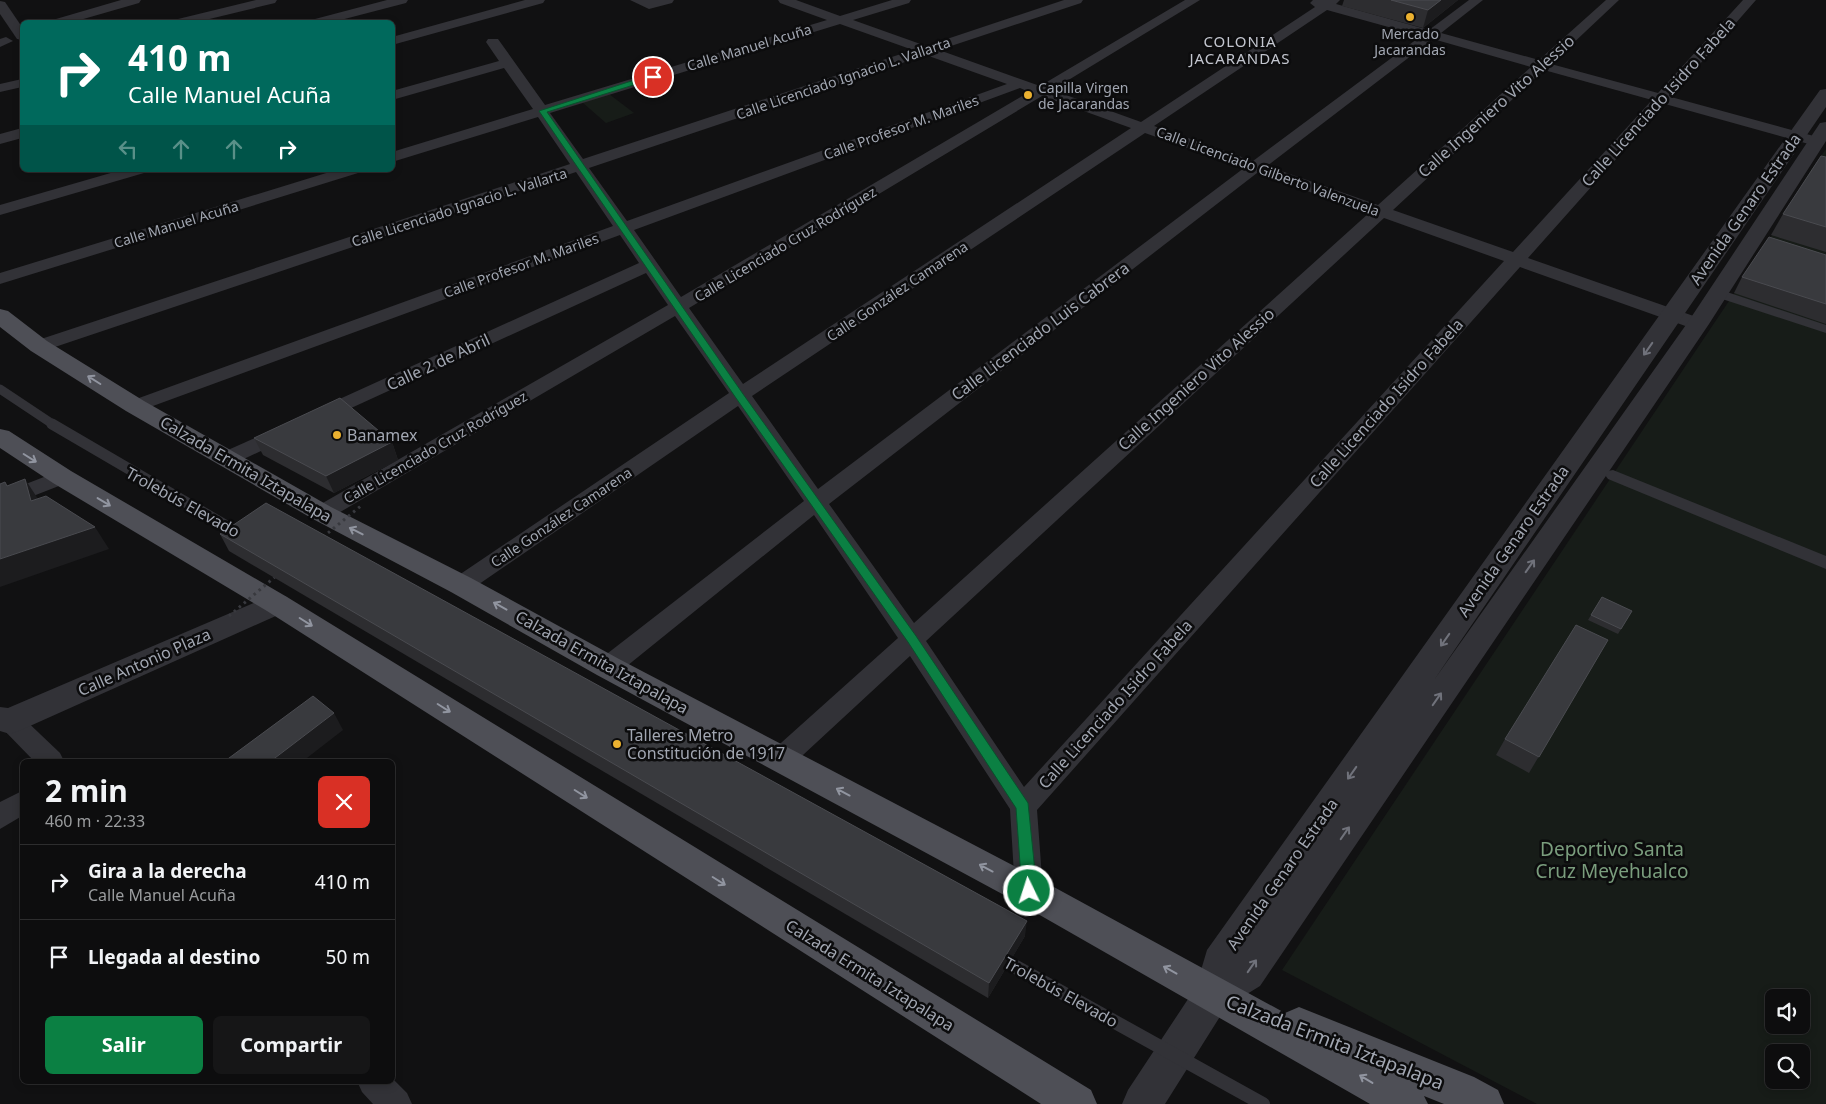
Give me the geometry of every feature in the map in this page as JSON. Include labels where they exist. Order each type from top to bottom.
[{"type":"main road","name":"Calzada Ermita Iztapalapa","points":[[0,316],[39,346],[136,406],[322,513],[461,585],[608,667],[1029,891],[1305,1044],[1408,1104]]},
{"type":"main road","name":"Calzada Ermita Iztapalapa","points":[[0,437],[62,477],[279,588],[1076,1104]]},
{"type":"main road","name":"Calzada Ermita Iztapalapa","points":[[1213,994],[1335,1038],[1460,1091],[1484,1104]]},
{"type":"street","points":[[66,20],[109,3],[135,0]]},
{"type":"street","points":[[191,20],[271,0]]},
{"type":"street","points":[[327,20],[402,0]]},
{"type":"street","points":[[395,40],[539,0]]},
{"type":"street","points":[[636,0],[644,4],[654,4],[668,0]]},
{"type":"street","name":"Calle Licenciado Gilberto Valenzuela","points":[[784,0],[1698,324]]},
{"type":"street","name":"Calle Manuel Acuña","points":[[395,156],[905,0]]},
{"type":"street","name":"Calle Licenciado Ignacio L. Vallarta","points":[[39,346],[1077,0]]},
{"type":"street","name":"Calle Licenciado Cruz Rodríguez","points":[[322,513],[679,306],[1194,0]]},
{"type":"street","points":[[1307,0],[1330,3],[1429,34],[1662,99],[1813,135]]},
{"type":"street","name":"Calle Licenciado Luis Cabrera","points":[[608,667],[815,503],[1429,34],[1477,0]]},
{"type":"street","name":"Calle Ingeniero Vito Alessio","points":[[781,759],[1613,0]]},
{"type":"street","name":"Calle Licenciado Isidro Fabela","points":[[1023,807],[1750,0]]},
{"type":"street","points":[[109,3],[121,17]]},
{"type":"street","name":"Calle González Camarena","points":[[461,585],[739,396],[1330,3]]},
{"type":"street","points":[[0,4],[20,32]]},
{"type":"street","points":[[471,6],[488,29]]},
{"type":"street","points":[[493,42],[582,166],[739,396],[912,639],[1023,807],[1029,891]]},
{"type":"street","points":[[395,95],[509,62]]},
{"type":"street","points":[[0,88],[20,83]]},
{"type":"street","name":"Calle Profesor M. Mariles","points":[[136,406],[1019,84]]},
{"type":"street","name":"Avenida Genaro Estrada","points":[[1213,994],[1247,974],[1805,169],[1826,94]]},
{"type":"street","points":[[0,139],[20,133]]},
{"type":"street","name":"Avenida Genaro Estrada","points":[[1142,1104],[1213,994],[1220,962],[1672,315],[1813,135]]},
{"type":"street","points":[[0,210],[131,172]]},
{"type":"street","name":"Calle Manuel Acuña","points":[[0,279],[346,172]]},
{"type":"street","name":"Calle 2 de Abril","points":[[226,458],[649,265]]},
{"type":"street","points":[[1718,293],[1826,329]]},
{"type":"street","points":[[1613,475],[1826,563]]},
{"type":"street","points":[[0,502],[62,477]]},
{"type":"street","name":"Calle Antonio Plaza","points":[[5,720],[279,588]]},
{"type":"street","points":[[5,720],[49,759]]},
{"type":"street","points":[[0,817],[20,803]]},
{"type":"street","points":[[376,1084],[396,1104]]},
{"type":"lane","name":"Trolebús Elevado","points":[[0,389],[74,439],[254,542]]},
{"type":"lane","name":"Trolebús Elevado","points":[[984,949],[1263,1104]]},
{"type":"path","points":[[318,542],[362,505]]},
{"type":"path","points":[[229,616],[279,588]]},
{"type":"green space","points":[[609,94],[634,113],[606,123],[582,102]]},
{"type":"green space","name":"Deportivo Santa Cruz Meyehualco","points":[[1826,149],[1826,1104],[1537,1104],[1282,970],[1761,253],[1811,170]]},
{"type":"building","points":[[1391,0],[1441,0],[1428,10]]},
{"type":"building","points":[[1821,156],[1826,157],[1826,227],[1783,214]]},
{"type":"building","points":[[1769,237],[1826,255],[1826,304],[1742,277]]},
{"type":"building","name":"Banamex","points":[[340,398],[392,442],[326,476],[254,438]]},
{"type":"building","points":[[25,479],[31,501],[46,496],[95,527],[0,559],[0,484],[5,482],[7,486]]},
{"type":"building","name":"Talleres Metro Constitución de 1917","points":[[266,503],[1027,921],[989,983],[220,534]]},
{"type":"building","points":[[1602,597],[1632,611],[1621,629],[1591,615]]},
{"type":"building","points":[[1576,625],[1608,640],[1539,757],[1505,739]]},
{"type":"building","points":[[313,696],[334,713],[274,759],[228,759]]},
{"type":"place","name":"Mercado Jacarandas","points":[[1410,17]]},
{"type":"place","name":"Capilla Virgen de Jacarandas","points":[[1028,95]]},
{"type":"place","name":"Banamex","points":[[337,435]]},
{"type":"place","name":"Talleres Metro Constitución de 1917","points":[[617,744]]},
{"type":"district","name":"COLONIA JACARANDAS","points":[[1240,50]]},
{"type":"route","points":[[653,77],[542,111],[679,306],[739,396],[912,639],[1023,807],[1029,891]]}]
